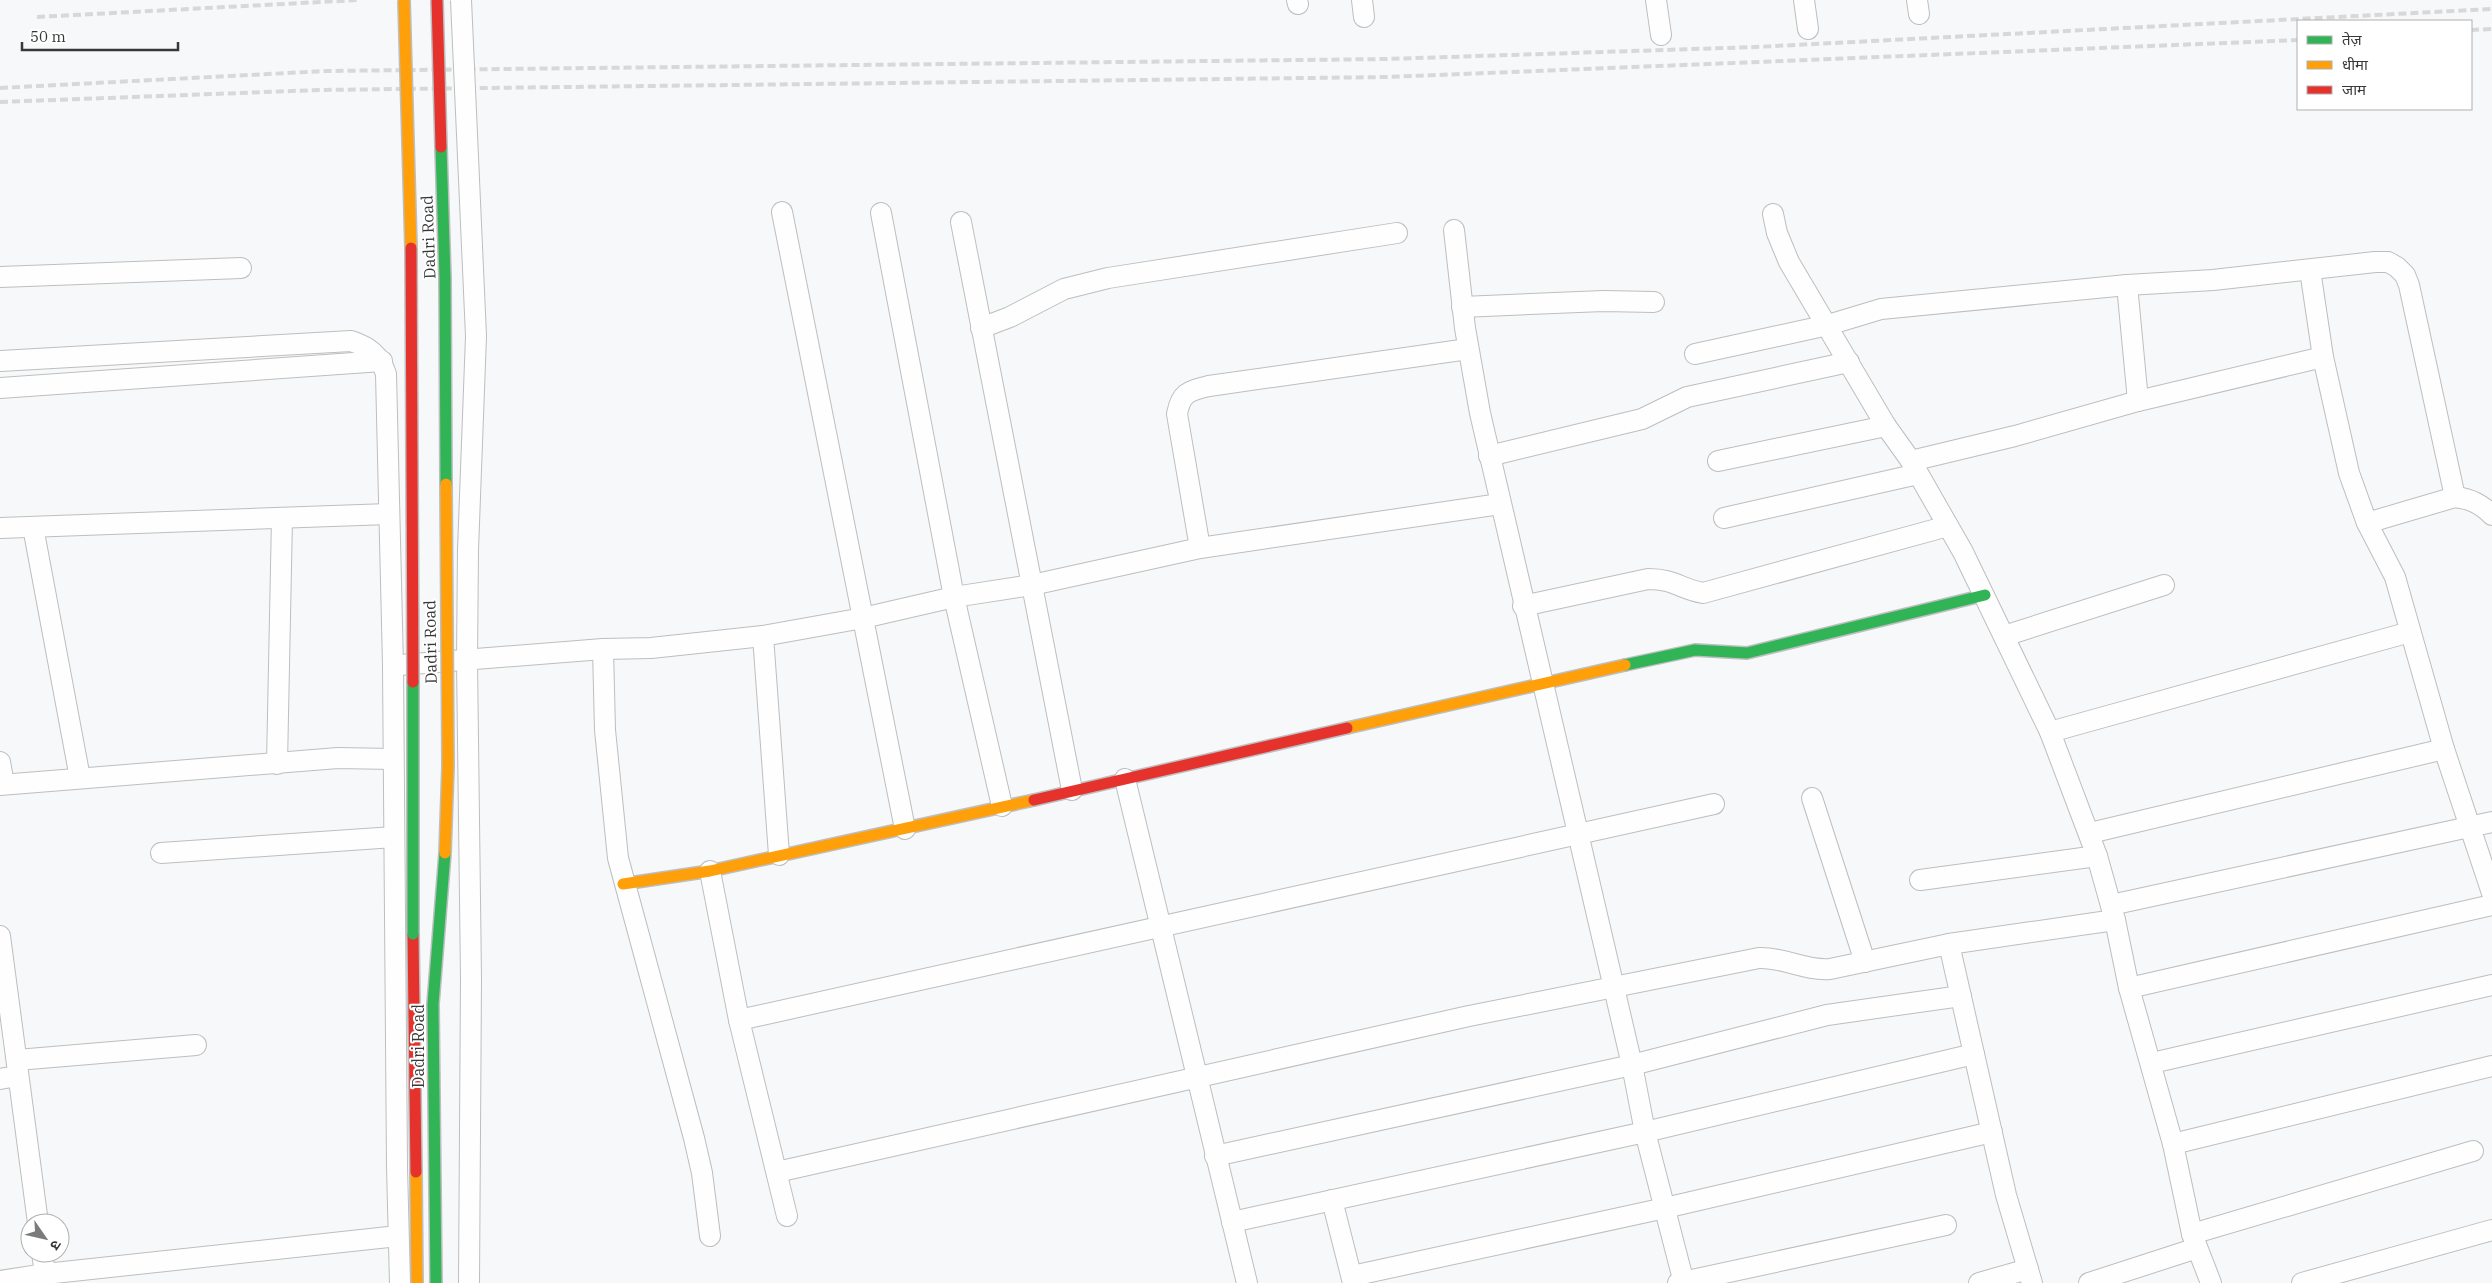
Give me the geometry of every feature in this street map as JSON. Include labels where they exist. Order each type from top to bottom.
[{"type":"street","name":"Dadri Road","points":[[404,0],[412,279],[413,934],[417,1283]]},
{"type":"street","name":"Dadri Road","points":[[436,0],[445,278],[448,766],[444,872],[433,1004],[436,1283]]},
{"type":"street","points":[[461,0],[476,336],[468,550],[467,660],[471,979],[469,1283]]},
{"type":"street","points":[[1656,0],[1660,35]]},
{"type":"street","points":[[1804,0],[1808,29]]},
{"type":"street","points":[[782,212],[905,829]]},
{"type":"street","points":[[881,213],[954,597],[1002,806]]},
{"type":"street","points":[[1772,214],[1779,239],[1790,262],[1886,426],[1914,467],[1948,526],[1985,595],[2050,732],[2090,833],[2097,856],[2113,912],[2129,988],[2152,1063],[2173,1144],[2195,1241],[2211,1283]]},
{"type":"street","points":[[961,222],[1072,790]]},
{"type":"street","points":[[1454,230],[1468,349],[1489,456],[1632,1065],[1645,1132],[1682,1283],[1946,1224]]},
{"type":"street","points":[[981,328],[1010,317],[1064,289],[1108,278],[1397,233]]},
{"type":"street","points":[[1695,354],[1828,325],[1881,309],[2127,285],[2212,280],[2381,262],[2397,267],[2405,275],[2455,497]]},
{"type":"street","points":[[0,277],[241,268]]},
{"type":"street","points":[[2310,270],[2323,357],[2349,473],[2367,524],[2395,577],[2444,749],[2492,893]]},
{"type":"street","points":[[2127,285],[2138,401]]},
{"type":"street","points":[[1462,307],[1603,301],[1654,302]]},
{"type":"street","points":[[0,361],[351,341],[367,347],[382,361],[386,374],[393,665],[400,1283]]},
{"type":"street","points":[[1200,548],[1177,414],[1179,401],[1188,392],[1209,386],[1468,349]]},
{"type":"street","points":[[1724,518],[1914,467],[2138,401],[2323,357]]},
{"type":"street","points":[[0,388],[382,361]]},
{"type":"street","points":[[1489,456],[1642,418],[1687,397],[1849,362]]},
{"type":"street","points":[[1718,461],[1886,426]]},
{"type":"street","points":[[2367,524],[2455,497],[2467,499],[2481,505],[2492,515]]},
{"type":"street","points":[[393,665],[651,648],[763,636],[863,618],[954,597],[1032,585],[1200,548],[1500,504]]},
{"type":"street","points":[[0,528],[389,514]]},
{"type":"street","points":[[277,764],[282,518]]},
{"type":"street","points":[[1523,606],[1648,579],[1665,579],[1683,584],[1691,590],[1703,593],[1948,526]]},
{"type":"street","points":[[32,527],[80,778]]},
{"type":"street","points":[[2004,636],[2164,585]]},
{"type":"street","points":[[623,884],[710,871],[905,829],[1702,648],[1731,655],[1747,653],[1985,595]]},
{"type":"street","points":[[2050,732],[2410,632]]},
{"type":"street","points":[[763,636],[779,855]]},
{"type":"street","points":[[603,650],[606,730],[616,839],[623,884],[683,1093],[702,1173],[710,1236]]},
{"type":"street","points":[[2090,833],[2444,749]]},
{"type":"street","points":[[0,762],[2,784],[338,758],[394,759]]},
{"type":"street","points":[[1125,778],[1159,927],[1247,1283]]},
{"type":"street","points":[[1812,798],[1865,962]]},
{"type":"street","points":[[739,1020],[1714,804]]},
{"type":"street","points":[[777,1172],[1469,1016],[1759,958],[1784,960],[1816,970],[1865,962],[2113,912],[2492,822]]},
{"type":"street","points":[[161,854],[394,837]]},
{"type":"street","points":[[1920,880],[2097,856]]},
{"type":"street","points":[[710,871],[739,1020],[787,1216]]},
{"type":"street","points":[[2129,988],[2492,905]]},
{"type":"street","points":[[0,936],[12,1072],[36,1213]]},
{"type":"street","points":[[1949,944],[2006,1195],[2030,1276],[1979,1283]]},
{"type":"street","points":[[2152,1063],[2492,985]]},
{"type":"street","points":[[1215,1156],[1632,1065],[1827,1015],[1961,996]]},
{"type":"street","points":[[12,1072],[196,1046]]},
{"type":"street","points":[[1232,1222],[1645,1132],[1974,1054]]},
{"type":"street","points":[[2173,1144],[2492,1066]]},
{"type":"street","points":[[1332,1200],[1353,1280],[1992,1132]]},
{"type":"street","points":[[2089,1283],[2195,1241],[2473,1151]]},
{"type":"street","points":[[2302,1283],[2492,1230]]},
{"type":"street","points":[[0,1281],[45,1274],[398,1236]]},
{"type":"street","points":[[43,1263],[45,1274]]},
{"type":"railway","points":[[37,17],[358,0]]},
{"type":"railway","points":[[0,88],[326,71],[1387,59],[1756,47],[2492,9]]},
{"type":"railway","points":[[2472,30],[2492,29]]},
{"type":"railway","points":[[0,102],[319,90],[1388,77],[2297,40]]},
{"type":"traffic: fast","points":[[441,147],[445,278],[446,484]]},
{"type":"traffic: fast","points":[[1625,665],[1695,650],[1747,653],[1985,595]]},
{"type":"traffic: fast","points":[[413,682],[413,934]]},
{"type":"traffic: fast","points":[[436,1283],[433,1004],[445,853]]},
{"type":"traffic: slow","points":[[404,0],[411,248]]},
{"type":"traffic: slow","points":[[445,853],[448,766],[446,484]]},
{"type":"traffic: slow","points":[[1347,728],[1625,665]]},
{"type":"traffic: slow","points":[[623,884],[710,871],[1034,800]]},
{"type":"traffic: slow","points":[[416,1172],[417,1283]]},
{"type":"traffic: jam","points":[[437,0],[441,147]]},
{"type":"traffic: jam","points":[[411,248],[413,682]]},
{"type":"traffic: jam","points":[[1034,800],[1347,728]]},
{"type":"traffic: jam","points":[[413,934],[416,1172]]}]
